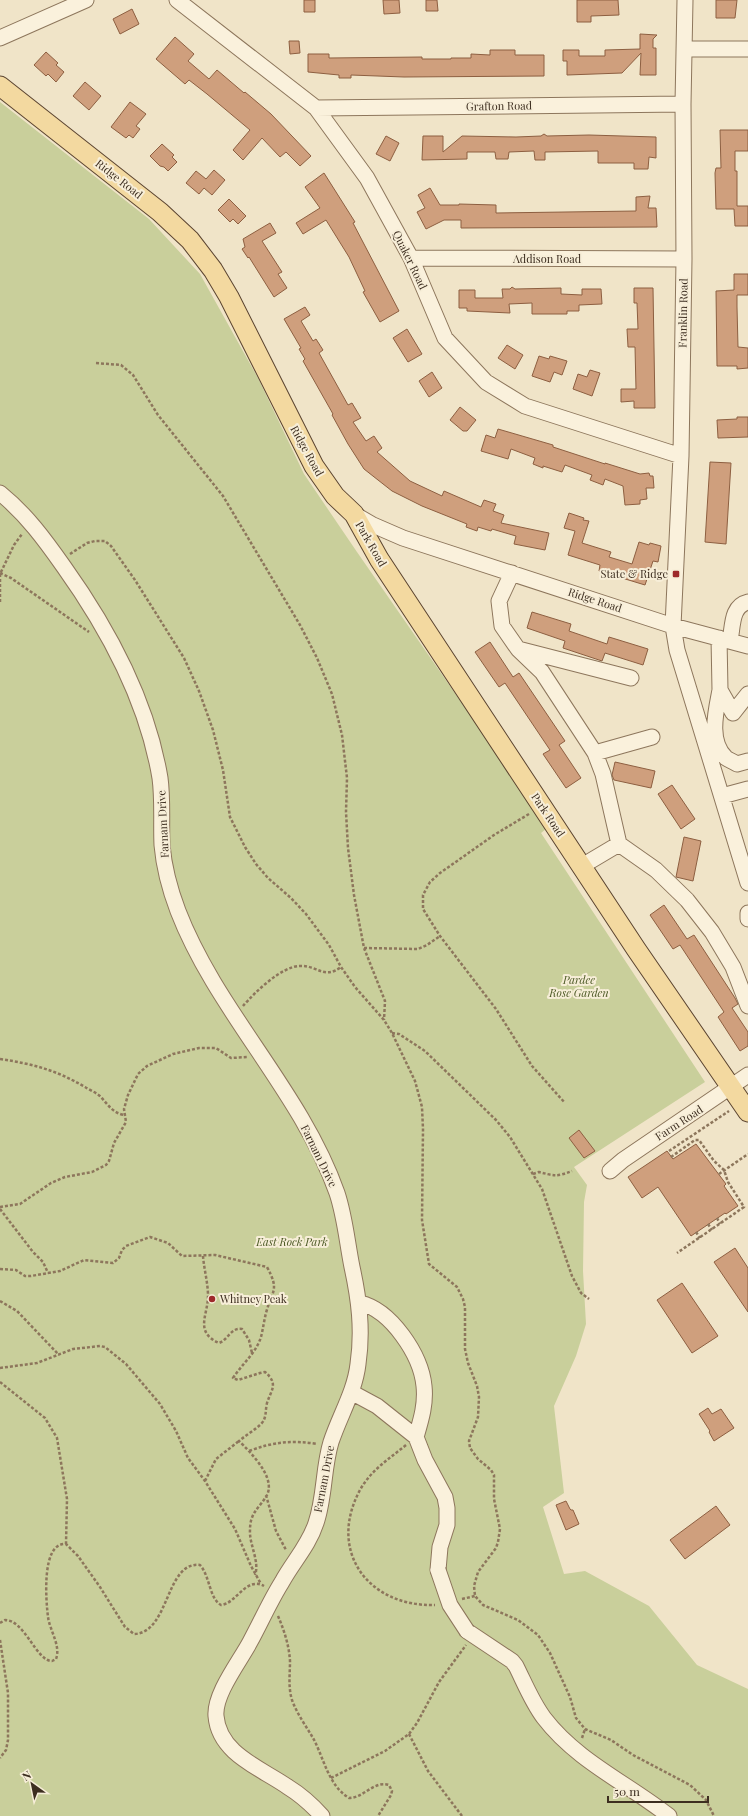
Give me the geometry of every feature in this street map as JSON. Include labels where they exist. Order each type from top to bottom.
[{"type":"main road","name":"Ridge Road","points":[[0,86],[160,212],[190,240],[204,256],[229,297],[314,466],[335,496],[354,514]]},
{"type":"main road","name":"Park Road","points":[[354,514],[378,559],[730,1088],[740,1110]]},
{"type":"street","points":[[0,38],[86,0]]},
{"type":"street","name":"Quaker Road","points":[[177,0],[316,108],[367,178],[411,258],[445,338],[486,382],[525,406],[681,456]]},
{"type":"street","name":"Franklin Road","points":[[684,0],[684,259],[681,456],[673,626],[677,650],[711,740]]},
{"type":"street","points":[[685,49],[748,48]]},
{"type":"street","name":"Grafton Road","points":[[316,108],[683,104]]},
{"type":"street","name":"Addison Road","points":[[411,258],[684,259]]},
{"type":"street","name":"Farnam Drive","points":[[0,493],[30,522],[60,561],[101,621],[118,654],[135,694],[148,731],[160,782],[162,847],[172,896],[194,947],[234,1017],[303,1122],[337,1192],[345,1222],[360,1304],[359,1354],[357,1372],[330,1447],[321,1500],[311,1535],[273,1598],[218,1699],[216,1718],[227,1742],[241,1758],[290,1788],[308,1802],[322,1816]]},
{"type":"street","name":"Ridge Road","points":[[354,514],[403,538],[673,626],[737,642]]},
{"type":"street","points":[[512,573],[500,601],[502,626],[518,649],[542,672],[595,753],[603,774],[619,844],[656,870],[687,900],[712,932],[732,967],[748,1006]]},
{"type":"street","points":[[748,602],[740,605],[736,609],[737,642],[720,690],[716,713],[715,732],[711,740],[722,796],[748,883]]},
{"type":"street","points":[[518,649],[631,678]]},
{"type":"street","points":[[720,690],[733,713],[748,694]]},
{"type":"street","points":[[595,753],[652,737]]},
{"type":"street","points":[[711,740],[719,747],[726,758],[737,764],[748,761]]},
{"type":"street","points":[[722,796],[748,789]]},
{"type":"street","points":[[582,866],[619,844]]},
{"type":"street","points":[[748,913],[748,919]]},
{"type":"street","name":"Farm Road","points":[[610,1171],[648,1143],[748,1075]]},
{"type":"street","points":[[360,1304],[370,1306],[392,1323],[409,1347],[420,1369],[423,1378],[425,1399],[416,1437]]},
{"type":"street","points":[[351,1392],[377,1406],[416,1437],[425,1460],[445,1497],[447,1508],[447,1525],[440,1547],[438,1570],[450,1605],[470,1633],[512,1661],[537,1708],[544,1718],[568,1744],[594,1766],[669,1816]]},
{"type":"path","points":[[96,363],[120,365],[133,375],[158,415],[223,496],[300,625],[317,658],[332,694],[342,735],[347,778],[346,812],[348,848],[354,895],[364,948],[385,1001],[384,1020]]},
{"type":"path","points":[[0,602],[0,574],[14,545],[30,522]]},
{"type":"path","points":[[60,561],[87,543],[105,541],[111,546],[135,580],[184,658],[199,691],[213,730],[226,789],[230,817],[235,827],[256,864],[306,914],[329,944],[341,967],[355,987],[384,1020],[416,1081],[422,1107],[422,1220],[429,1264],[457,1288],[463,1299],[465,1307],[465,1349],[479,1397],[478,1417],[469,1441],[470,1448],[478,1459],[491,1470],[494,1475],[494,1499],[500,1529],[498,1542],[496,1548],[478,1572],[474,1586],[475,1596],[483,1605],[518,1620],[538,1634],[550,1654],[576,1718],[585,1729],[611,1740],[657,1769],[690,1785],[706,1800],[714,1816]]},
{"type":"path","points":[[0,574],[11,578],[94,636]]},
{"type":"path","points":[[542,807],[494,835],[454,862],[430,882],[423,895],[423,909],[440,936],[496,1009],[532,1066],[565,1103]]},
{"type":"path","points":[[364,948],[418,949],[440,936]]},
{"type":"path","points":[[234,1017],[258,991],[289,968],[310,966],[317,971],[326,972],[335,971],[341,967]]},
{"type":"path","points":[[392,1033],[399,1034],[425,1051],[496,1120],[510,1137],[533,1174],[549,1206],[575,1282],[581,1293],[588,1299]]},
{"type":"path","points":[[48,1273],[44,1262],[33,1252],[0,1208],[20,1204],[51,1183],[65,1177],[92,1172],[106,1165],[109,1161],[118,1136],[125,1125],[126,1101],[138,1074],[142,1069],[159,1060],[198,1048],[216,1048],[231,1058],[248,1057],[258,1054]]},
{"type":"path","points":[[0,1059],[46,1068],[85,1087],[100,1096],[117,1114],[125,1115]]},
{"type":"path","points":[[669,1150],[740,1110]]},
{"type":"path","points":[[685,1140],[688,1145]]},
{"type":"path","points":[[671,1157],[695,1140],[699,1140],[714,1161],[724,1170],[728,1182],[744,1207],[677,1253]]},
{"type":"path","points":[[719,1174],[748,1154]]},
{"type":"path","points":[[533,1174],[539,1172],[549,1176],[555,1176],[572,1170]]},
{"type":"path","points":[[716,1218],[720,1224]]},
{"type":"path","points":[[708,1224],[712,1230]]},
{"type":"path","points":[[696,1232],[700,1238]]},
{"type":"path","points":[[0,1269],[16,1270],[25,1276],[60,1271],[84,1260],[113,1263],[119,1258],[126,1246],[142,1241],[146,1237],[168,1243],[182,1256],[222,1256],[237,1261],[265,1266],[272,1275],[275,1283],[274,1292],[266,1313],[260,1339],[252,1353],[233,1378],[238,1380],[265,1372],[272,1380],[274,1390],[267,1403],[266,1417],[262,1423],[216,1459],[205,1481]]},
{"type":"path","points":[[203,1256],[208,1297],[203,1317],[206,1331],[214,1341],[219,1343],[224,1341],[234,1330],[242,1329],[249,1340],[252,1353]]},
{"type":"path","points":[[0,1301],[21,1314],[59,1355]]},
{"type":"path","points":[[0,1368],[37,1363],[73,1349],[100,1346],[105,1348],[126,1364],[160,1404],[176,1431],[188,1458],[205,1481],[235,1529],[255,1575],[273,1598],[276,1611],[285,1631],[289,1651],[289,1683],[292,1701],[314,1740],[322,1761],[331,1778],[339,1789],[349,1798],[361,1795],[378,1785],[389,1785],[392,1791],[391,1795],[378,1816]]},
{"type":"path","points":[[0,1382],[45,1418],[58,1438],[67,1499],[66,1544],[78,1556],[100,1587],[125,1627],[134,1634],[142,1632],[154,1623],[163,1609],[175,1582],[183,1571],[191,1566],[200,1565],[204,1569],[215,1597],[221,1606],[228,1603],[250,1586],[261,1584]]},
{"type":"path","points":[[416,1437],[373,1471],[360,1490],[352,1513],[348,1533],[350,1551],[357,1566],[374,1587],[397,1600],[421,1605],[436,1605]]},
{"type":"path","points":[[239,1441],[249,1451],[267,1476],[268,1491],[256,1508],[250,1528],[250,1539],[256,1564],[255,1575]]},
{"type":"path","points":[[249,1451],[265,1445],[288,1441],[330,1447]]},
{"type":"path","points":[[266,1495],[276,1531],[284,1548],[294,1562]]},
{"type":"path","points":[[0,1623],[5,1620],[11,1621],[27,1636],[46,1660],[52,1661],[56,1659],[57,1648],[50,1628],[47,1612],[47,1575],[51,1554],[54,1549],[62,1544],[66,1544]]},
{"type":"path","points":[[457,1601],[475,1596]]},
{"type":"path","points":[[331,1778],[385,1751],[409,1734],[417,1723],[439,1682],[470,1633]]},
{"type":"path","points":[[0,1640],[8,1693],[8,1740],[6,1750],[0,1758]]},
{"type":"path","points":[[409,1734],[428,1772],[462,1816]]},
{"type":"green space","name":"East Rock Park","points":[[0,102],[149,219],[200,274],[258,378],[304,474],[502,761],[546,829],[541,833],[705,1082],[574,1167],[587,1185],[584,1202],[583,1271],[586,1324],[576,1356],[554,1406],[564,1493],[543,1507],[564,1574],[585,1571],[649,1606],[697,1665],[748,1689],[748,1816],[0,1816]]},
{"type":"building","points":[[304,0],[315,0],[315,12],[304,12]]},
{"type":"building","points":[[383,0],[399,0],[400,13],[384,14]]},
{"type":"building","points":[[426,0],[437,0],[438,11],[426,11]]},
{"type":"building","points":[[577,0],[618,0],[619,15],[591,16],[591,22],[577,22]]},
{"type":"building","points":[[716,0],[737,0],[735,18],[716,18]]},
{"type":"building","points":[[132,9],[139,24],[120,34],[113,19]]},
{"type":"building","points":[[640,34],[657,35],[653,39],[653,48],[656,48],[656,75],[640,75],[641,53],[622,73],[567,75],[567,61],[563,61],[563,50],[579,50],[579,56],[605,56],[605,50],[640,49]]},
{"type":"building","points":[[175,37],[194,54],[188,61],[209,79],[217,70],[271,114],[311,156],[300,166],[286,152],[280,157],[262,138],[243,160],[233,150],[250,130],[189,80],[185,84],[156,59]]},
{"type":"building","points":[[289,41],[299,41],[300,53],[290,54]]},
{"type":"building","points":[[490,50],[515,50],[515,55],[544,55],[544,76],[404,77],[351,75],[351,78],[339,78],[339,75],[308,72],[308,54],[329,54],[329,58],[422,57],[422,59],[451,59],[471,58],[471,54],[490,55]]},
{"type":"building","points":[[46,52],[58,63],[56,65],[64,72],[56,82],[48,74],[46,76],[34,65]]},
{"type":"building","points":[[85,82],[101,96],[89,110],[73,96]]},
{"type":"building","points":[[130,102],[146,114],[136,126],[140,129],[133,138],[129,135],[126,138],[111,127]]},
{"type":"building","points":[[720,130],[748,130],[748,151],[735,151],[735,171],[737,171],[737,206],[748,206],[748,226],[735,226],[734,209],[716,209],[715,173],[716,168],[721,168]]},
{"type":"building","points":[[544,134],[547,136],[589,135],[656,137],[656,158],[649,157],[648,169],[634,169],[634,163],[598,163],[598,151],[545,152],[545,160],[535,160],[534,151],[509,152],[508,159],[496,159],[495,152],[467,152],[467,159],[422,160],[423,136],[443,136],[443,152],[462,136],[516,137],[541,136]]},
{"type":"building","points":[[386,136],[399,143],[390,161],[376,154]]},
{"type":"building","points":[[162,144],[174,155],[172,157],[177,162],[168,171],[164,167],[160,166],[150,156]]},
{"type":"building","points":[[214,170],[225,180],[212,195],[204,188],[199,194],[186,183],[196,171],[206,179]]},
{"type":"building","points":[[324,173],[355,222],[353,223],[399,311],[380,322],[363,292],[365,291],[349,257],[326,220],[303,234],[296,223],[320,208],[305,187]]},
{"type":"building","points":[[430,188],[440,205],[496,205],[496,213],[636,211],[636,197],[650,196],[648,208],[656,208],[657,227],[461,228],[461,220],[444,220],[426,229],[417,212],[425,208],[418,195]]},
{"type":"building","points":[[229,199],[246,216],[238,224],[233,219],[230,222],[218,210]]},
{"type":"building","points":[[270,223],[276,233],[262,241],[282,272],[278,274],[287,288],[274,297],[249,257],[248,258],[242,249],[245,247],[243,239]]},
{"type":"building","points":[[734,274],[748,274],[748,295],[737,295],[737,307],[738,347],[748,348],[748,368],[737,369],[737,366],[717,366],[716,291],[734,290]]},
{"type":"building","points":[[512,287],[515,289],[561,288],[561,294],[582,295],[582,289],[601,289],[602,304],[579,305],[579,311],[567,311],[567,314],[532,314],[532,303],[509,304],[510,313],[467,311],[467,308],[459,308],[459,290],[475,290],[475,298],[503,298],[502,289],[510,289]]},
{"type":"building","points":[[634,288],[653,288],[655,408],[634,408],[634,401],[621,402],[621,389],[636,389],[635,347],[628,347],[627,329],[638,329],[637,303],[634,303]]},
{"type":"building","points":[[305,307],[310,315],[301,321],[313,341],[316,339],[323,350],[319,353],[348,405],[352,403],[361,418],[353,422],[366,441],[374,436],[382,448],[377,452],[410,481],[442,496],[444,491],[481,507],[484,500],[496,504],[493,511],[504,515],[501,523],[549,533],[545,550],[514,544],[516,536],[492,529],[491,531],[478,527],[477,531],[466,527],[467,524],[422,506],[392,491],[364,469],[348,444],[303,361],[305,359],[299,349],[301,348],[284,319]]},
{"type":"building","points":[[407,329],[422,354],[408,362],[393,338]]},
{"type":"building","points":[[507,345],[523,355],[515,369],[498,358]]},
{"type":"building","points":[[539,356],[549,359],[550,356],[567,361],[562,375],[554,372],[550,382],[532,376]]},
{"type":"building","points":[[590,370],[600,373],[592,396],[573,389],[578,374],[587,377]]},
{"type":"building","points":[[432,372],[442,388],[429,397],[419,381]]},
{"type":"building","points":[[460,407],[476,420],[467,431],[463,431],[450,420]]},
{"type":"building","points":[[737,417],[748,417],[748,437],[718,438],[717,420],[737,419]]},
{"type":"building","points":[[498,429],[553,445],[553,447],[605,464],[640,474],[649,473],[650,476],[653,476],[654,488],[646,488],[647,499],[640,500],[640,504],[625,505],[623,486],[605,479],[603,485],[590,480],[592,475],[565,465],[562,472],[543,466],[543,468],[533,464],[535,458],[511,449],[508,459],[481,451],[486,435],[495,438]]},
{"type":"building","points":[[710,462],[731,463],[726,544],[705,542]]},
{"type":"building","points":[[569,513],[584,518],[583,520],[589,521],[582,543],[611,552],[609,557],[632,564],[639,542],[661,546],[658,562],[653,561],[645,585],[599,571],[600,565],[568,555],[575,531],[564,528]]},
{"type":"building","points":[[532,612],[571,624],[569,631],[607,644],[609,637],[648,649],[643,665],[605,653],[602,661],[563,648],[565,641],[527,628]]},
{"type":"building","points":[[490,642],[513,677],[519,673],[565,741],[559,745],[581,778],[566,788],[543,754],[550,750],[505,683],[499,687],[475,652]]},
{"type":"building","points":[[615,762],[655,771],[651,788],[614,780],[612,775]]},
{"type":"building","points":[[672,785],[695,819],[681,829],[658,794]]},
{"type":"building","points":[[684,837],[701,841],[693,881],[676,877]]},
{"type":"building","points":[[664,905],[687,939],[694,935],[735,998],[738,1004],[732,1008],[748,1032],[748,1046],[740,1051],[718,1017],[724,1012],[680,945],[673,949],[650,915]]},
{"type":"building","points":[[579,1130],[595,1151],[584,1158],[569,1138]]},
{"type":"building","points":[[696,1144],[726,1184],[724,1186],[738,1206],[691,1236],[658,1187],[642,1198],[628,1177],[667,1151],[673,1159]]},
{"type":"building","points":[[735,1248],[748,1268],[748,1312],[714,1262]]},
{"type":"building","points":[[682,1283],[718,1336],[692,1353],[657,1300]]},
{"type":"building","points":[[708,1408],[712,1414],[721,1409],[734,1428],[714,1441],[709,1432],[710,1431],[699,1414]]},
{"type":"building","points":[[566,1501],[570,1509],[573,1510],[579,1524],[566,1530],[556,1505]]},
{"type":"building","points":[[716,1506],[730,1525],[685,1559],[670,1540]]},
{"type":"place","name":"State & Ridge","points":[[676,574]]},
{"type":"place","name":"Whitney Peak","points":[[212,1299]]},
{"type":"park label","name":"Pardee Rose Garden","points":[[579,986]]}]
